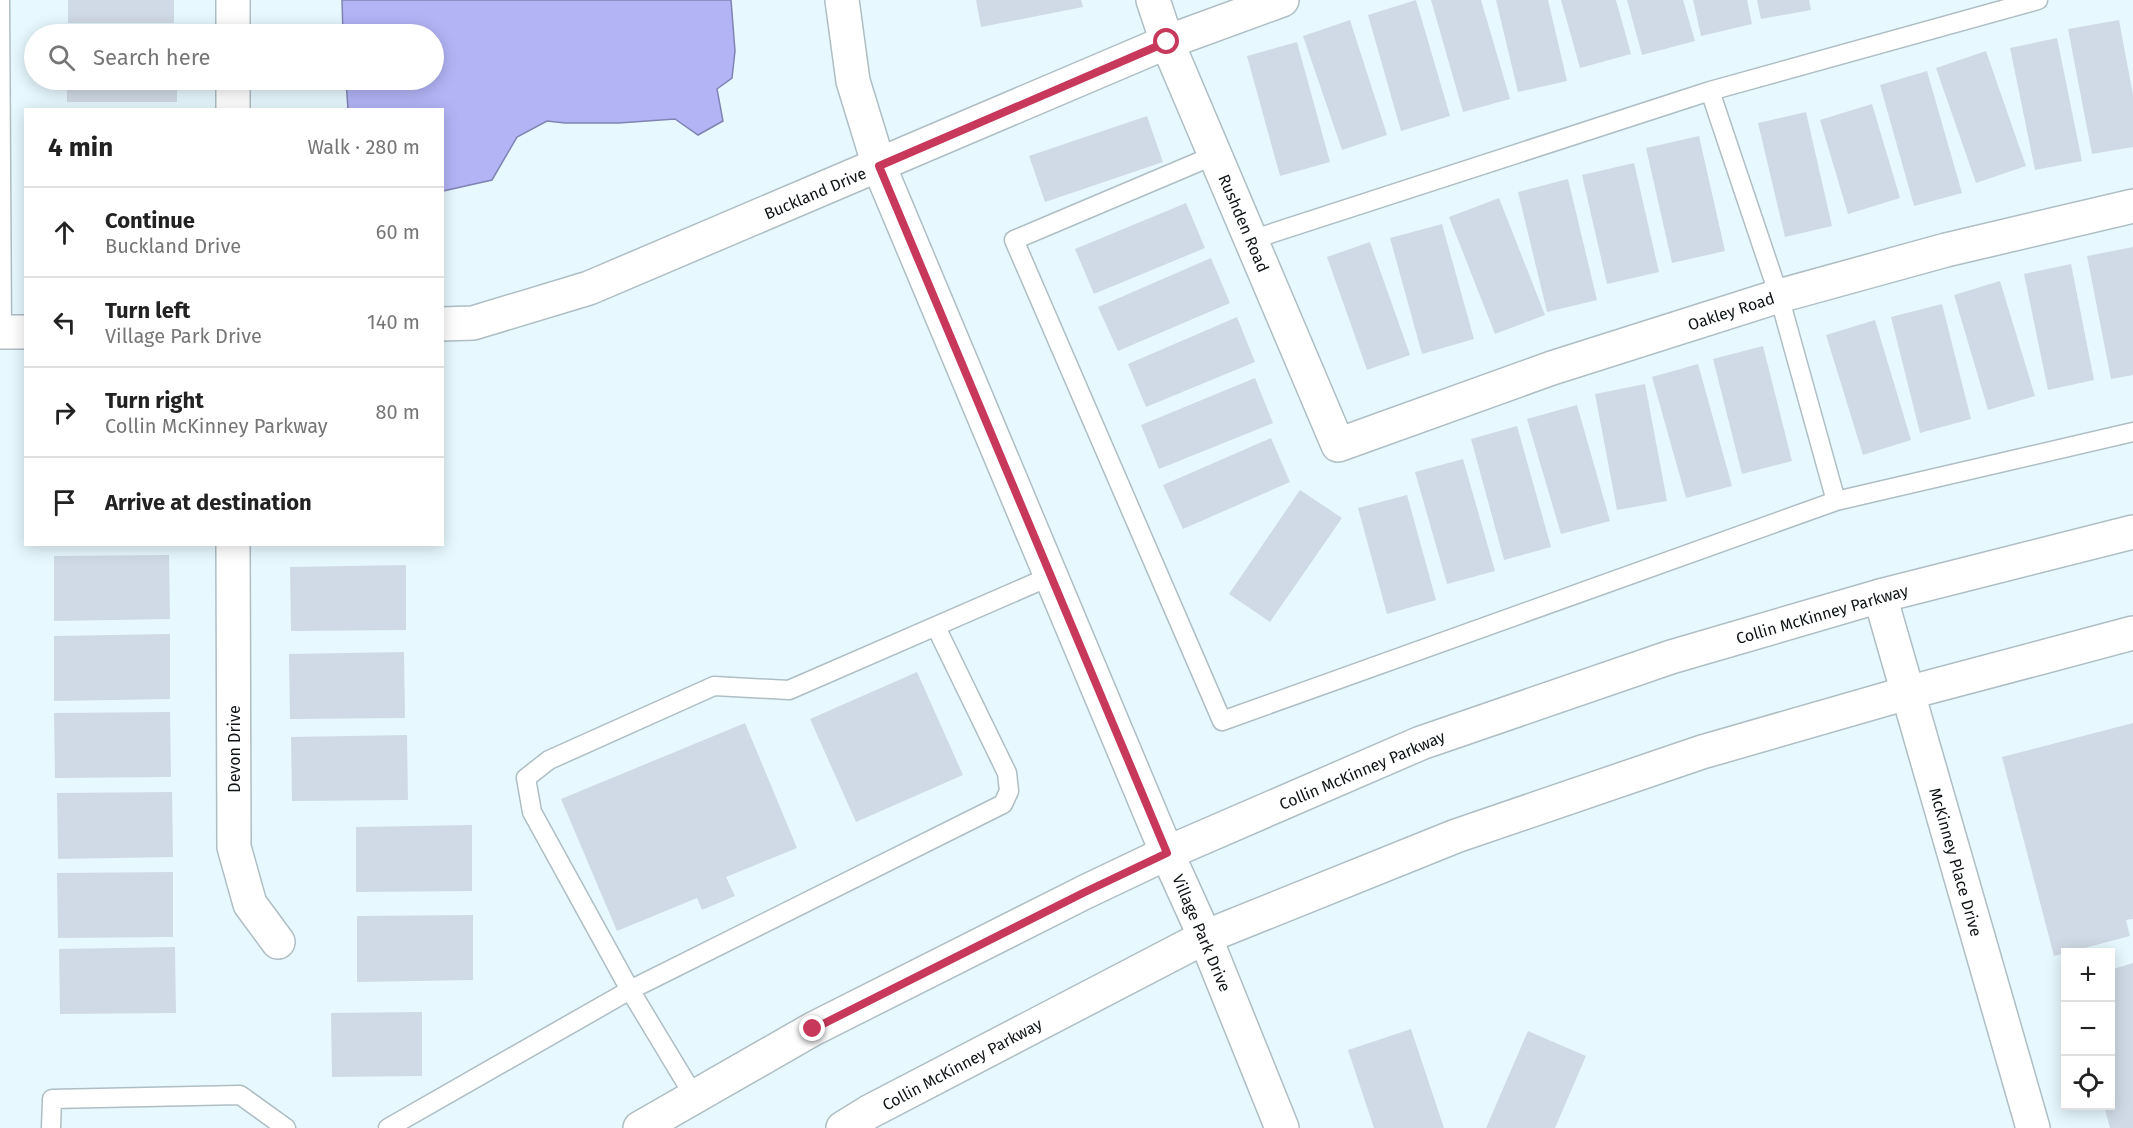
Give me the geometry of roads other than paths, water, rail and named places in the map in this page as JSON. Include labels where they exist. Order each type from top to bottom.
[{"type":"street","points":[[233,0],[233,24]]},
{"type":"street","name":"Village Park Drive","points":[[842,0],[853,81],[879,166],[1167,853],[1205,937],[1282,1128]]},
{"type":"street","name":"Rushden Road","points":[[1153,0],[1167,42],[1338,445]]},
{"type":"street","name":"Buckland Drive","points":[[444,324],[473,323],[589,288],[1167,42],[1282,0]]},
{"type":"street","points":[[233,90],[233,108]]},
{"type":"street","name":"Oakley Road","points":[[1338,445],[1552,368],[1779,296],[1946,250],[2133,206]]},
{"type":"street","name":"Collin McKinney Parkway","points":[[640,1128],[823,1024],[1085,892],[1167,853],[1421,743],[1671,657],[1881,596],[2133,532]]},
{"type":"street","name":"Devon Drive","points":[[233,546],[234,847],[250,904],[278,942]]},
{"type":"street","name":"McKinney Place Drive","points":[[1881,596],[2033,1128]]},
{"type":"street","name":"Collin McKinney Parkway","points":[[843,1128],[869,1112],[1205,937],[1456,836],[1702,752],[1907,693],[2133,633]]},
{"type":"lane","points":[[0,0],[9,332]]},
{"type":"lane","points":[[1251,240],[1710,91],[2038,0]]},
{"type":"lane","points":[[1710,91],[1779,296],[1836,501]]},
{"type":"lane","points":[[1215,155],[1014,240],[1222,721],[1836,501],[2133,432]]},
{"type":"lane","points":[[694,1096],[630,990],[532,812],[526,778],[549,760],[714,686],[789,690],[1051,576]]},
{"type":"lane","points":[[388,1128],[630,990],[1003,804],[1009,791],[1007,773],[936,627]]},
{"type":"lane","points":[[51,1128],[52,1099],[240,1095],[286,1128]]},
{"type":"water","points":[[342,0],[731,0],[735,51],[732,78],[717,89],[723,121],[698,135],[675,119],[619,123],[547,121],[517,137],[492,180],[444,191],[444,108],[348,108],[347,90],[444,90],[444,24],[343,24]]}]
